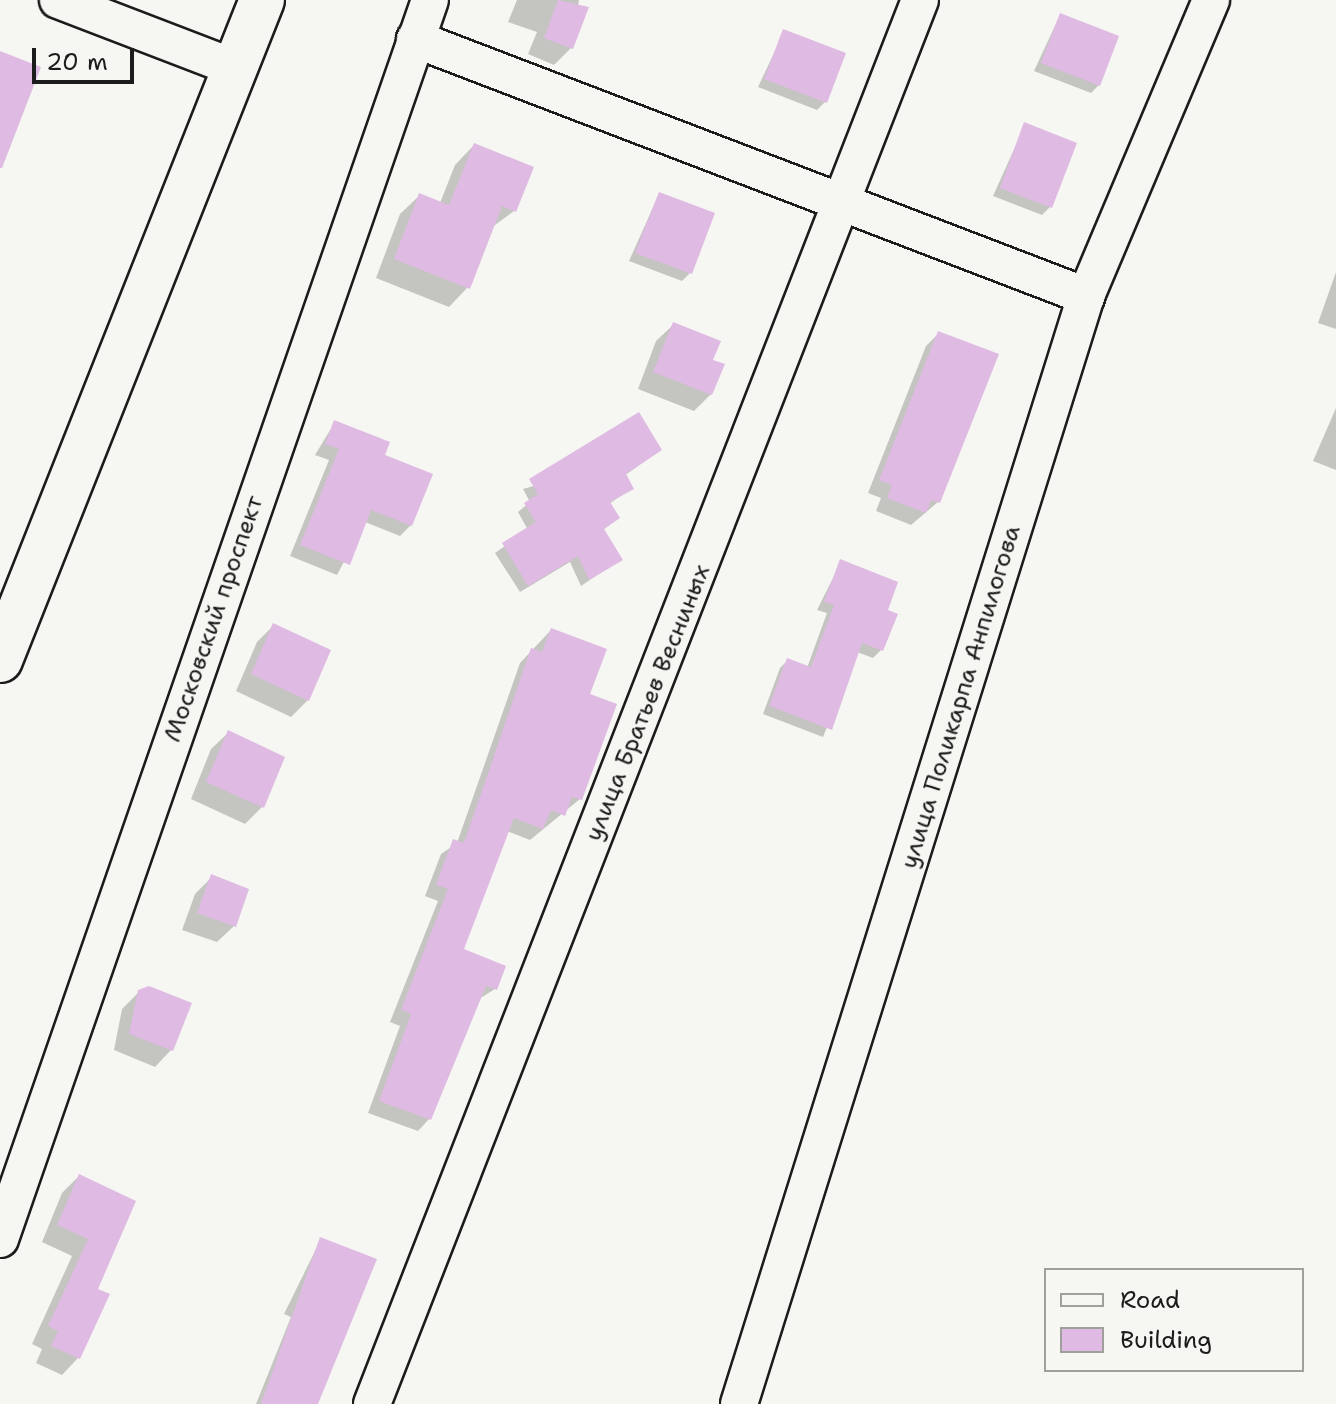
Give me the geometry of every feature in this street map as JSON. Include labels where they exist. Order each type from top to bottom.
[{"type":"main road","points":[[0,660],[262,0]]},
{"type":"street","points":[[58,0],[235,68]]},
{"type":"street","name":"Московский проспект","points":[[0,1239],[430,0]]},
{"type":"street","name":"улица Братьев Весниных","points":[[372,1404],[845,204],[920,0]]},
{"type":"street","name":"улица Поликарпа Анпилогова","points":[[739,1404],[1086,296],[1211,0]]},
{"type":"street","points":[[415,39],[1086,296]]},
{"type":"building","points":[[558,0],[589,7],[573,49],[544,38]]},
{"type":"building","points":[[1060,13],[1119,36],[1100,86],[1041,63]]},
{"type":"building","points":[[783,29],[846,53],[827,103],[764,79]]},
{"type":"building","points":[[0,51],[41,67],[2,168],[0,168]]},
{"type":"building","points":[[1024,122],[1077,143],[1052,208],[1000,188]]},
{"type":"building","points":[[474,143],[534,167],[516,212],[502,206],[470,289],[394,259],[419,193],[449,205]]},
{"type":"building","points":[[659,192],[715,213],[692,274],[635,253]]},
{"type":"building","points":[[673,322],[721,341],[713,360],[725,364],[712,395],[653,372]]},
{"type":"building","points":[[938,331],[999,354],[940,503],[931,500],[926,513],[887,498],[892,485],[879,480]]},
{"type":"building","points":[[639,412],[662,450],[626,474],[634,489],[610,502],[620,518],[604,529],[623,560],[589,580],[578,556],[528,586],[502,543],[536,522],[524,503],[538,494],[529,479]]},
{"type":"building","points":[[334,420],[390,442],[385,455],[433,474],[412,526],[371,510],[350,565],[300,545],[339,449],[325,444]]},
{"type":"building","points":[[840,559],[898,582],[888,610],[898,614],[883,651],[862,643],[832,730],[769,706],[787,658],[811,667],[834,605],[824,602]]},
{"type":"building","points":[[273,623],[331,650],[309,701],[251,674]]},
{"type":"building","points":[[551,628],[607,649],[590,694],[617,704],[582,800],[572,797],[565,816],[551,810],[543,829],[514,818],[464,949],[506,966],[497,990],[486,986],[431,1120],[379,1101],[411,1014],[401,1010],[448,889],[436,885],[453,839],[464,843],[531,648],[542,652]]},
{"type":"building","points":[[228,730],[285,757],[264,808],[206,782]]},
{"type":"building","points":[[211,874],[249,889],[236,927],[197,913]]},
{"type":"building","points":[[149,986],[192,1003],[173,1051],[129,1034],[138,990]]},
{"type":"building","points":[[79,1174],[136,1201],[98,1289],[110,1294],[80,1359],[51,1346],[58,1331],[48,1326],[88,1239],[57,1225]]},
{"type":"building","points":[[320,1237],[377,1259],[318,1404],[261,1404]]}]
